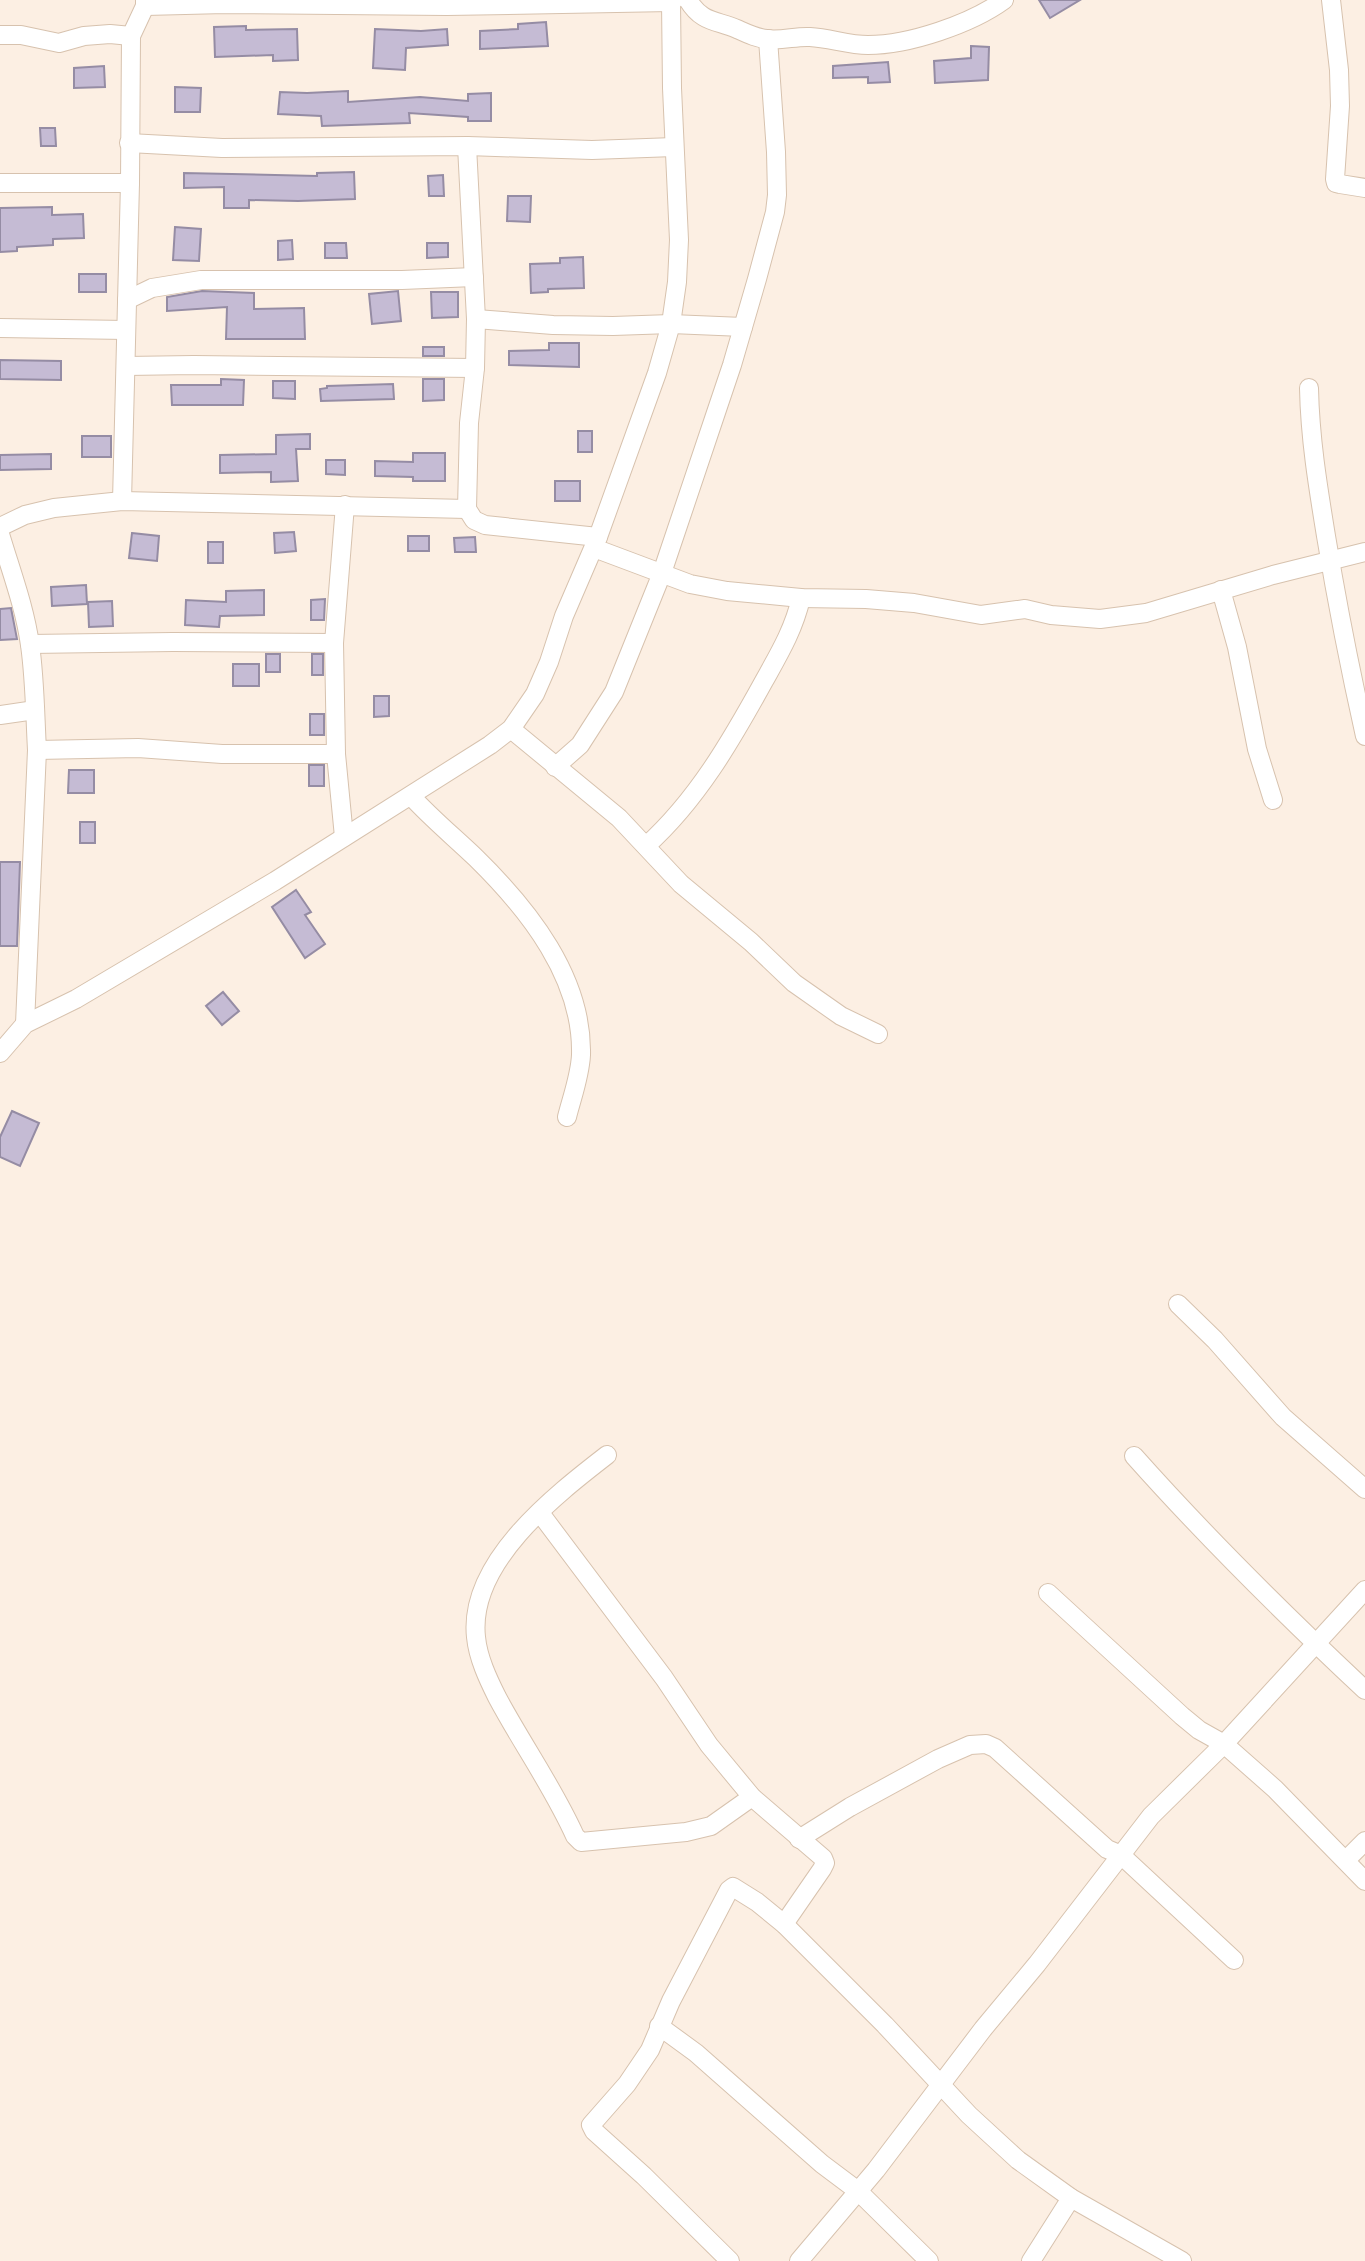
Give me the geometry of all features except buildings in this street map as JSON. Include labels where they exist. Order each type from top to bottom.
[{"type":"street","points":[[122,501],[131,36],[145,3],[447,6],[678,1],[707,19],[754,37],[789,40],[806,37],[867,45],[897,43],[953,26],[1004,0]]},
{"type":"street","points":[[1331,0],[1340,106],[1335,179],[1336,183],[1365,188]]},
{"type":"street","points":[[0,1053],[25,1024],[76,999],[204,924],[411,796],[511,729],[535,694],[596,542],[657,373],[671,324],[679,240],[674,147],[678,1]]},
{"type":"street","points":[[0,35],[59,43],[84,36],[131,36]]},
{"type":"street","points":[[555,767],[580,745],[614,692],[662,573],[743,327],[776,203],[778,178],[768,39]]},
{"type":"street","points":[[130,143],[222,148],[467,146],[592,150],[674,147]]},
{"type":"street","points":[[467,146],[476,319],[467,509],[474,520],[485,525],[596,542],[662,573],[690,584],[715,589],[801,598],[890,601],[981,615],[1025,608],[1051,615],[1100,619],[1146,613],[1365,552]]},
{"type":"street","points":[[0,183],[130,183]]},
{"type":"street","points":[[127,300],[152,288],[201,280],[402,280],[474,277]]},
{"type":"street","points":[[476,319],[565,326],[671,324],[743,327]]},
{"type":"street","points":[[0,328],[126,330]]},
{"type":"street","points":[[126,366],[475,368]]},
{"type":"street","points":[[1309,388],[1310,433],[1330,562],[1365,736]]},
{"type":"street","points":[[0,527],[25,515],[54,508],[122,501],[467,509]]},
{"type":"street","points":[[344,837],[336,754],[334,643],[345,505]]},
{"type":"street","points":[[0,534],[21,603],[30,644],[35,710],[37,750],[25,1024]]},
{"type":"street","points":[[1222,590],[1237,648],[1257,749],[1273,800]]},
{"type":"street","points":[[646,846],[668,826],[697,791],[731,740],[796,620],[801,598]]},
{"type":"street","points":[[30,644],[334,643]]},
{"type":"street","points":[[0,715],[35,710]]},
{"type":"street","points":[[511,729],[619,818],[681,884],[751,942],[794,983],[841,1016],[878,1034]]},
{"type":"street","points":[[37,750],[138,748],[222,754],[336,754]]},
{"type":"street","points":[[411,796],[506,890],[538,932],[564,973],[580,1024],[581,1058],[567,1117]]},
{"type":"street","points":[[1178,1304],[1215,1340],[1302,1436],[1365,1489]]},
{"type":"street","points":[[607,1455],[540,1513],[498,1562],[483,1587],[476,1612],[475,1638],[481,1660],[496,1694],[544,1774],[575,1836],[581,1842],[686,1832],[711,1826],[752,1797]]},
{"type":"street","points":[[1134,1456],[1276,1607],[1365,1690]]},
{"type":"street","points":[[540,1513],[664,1678],[709,1745],[752,1797],[823,1858],[825,1863],[784,1924]]},
{"type":"street","points":[[799,2261],[876,2170],[1151,1815],[1224,1744],[1365,1590]]},
{"type":"street","points":[[1048,1593],[1182,1716],[1199,1730],[1224,1744],[1275,1789],[1365,1881]]},
{"type":"street","points":[[799,1839],[850,1807],[938,1759],[970,1745],[986,1744],[995,1748],[1100,1844],[1121,1855],[1234,1960]]},
{"type":"street","points":[[1346,1860],[1365,1841]]},
{"type":"street","points":[[730,2261],[644,2176],[594,2132],[591,2125],[639,2068],[650,2050],[659,2026],[729,1890],[733,1887],[784,1924],[885,2025],[969,2115],[1018,2160],[1070,2198],[1182,2261]]},
{"type":"street","points":[[659,2026],[696,2053],[822,2164],[858,2191],[929,2261]]},
{"type":"street","points":[[1031,2261],[1070,2198]]}]
